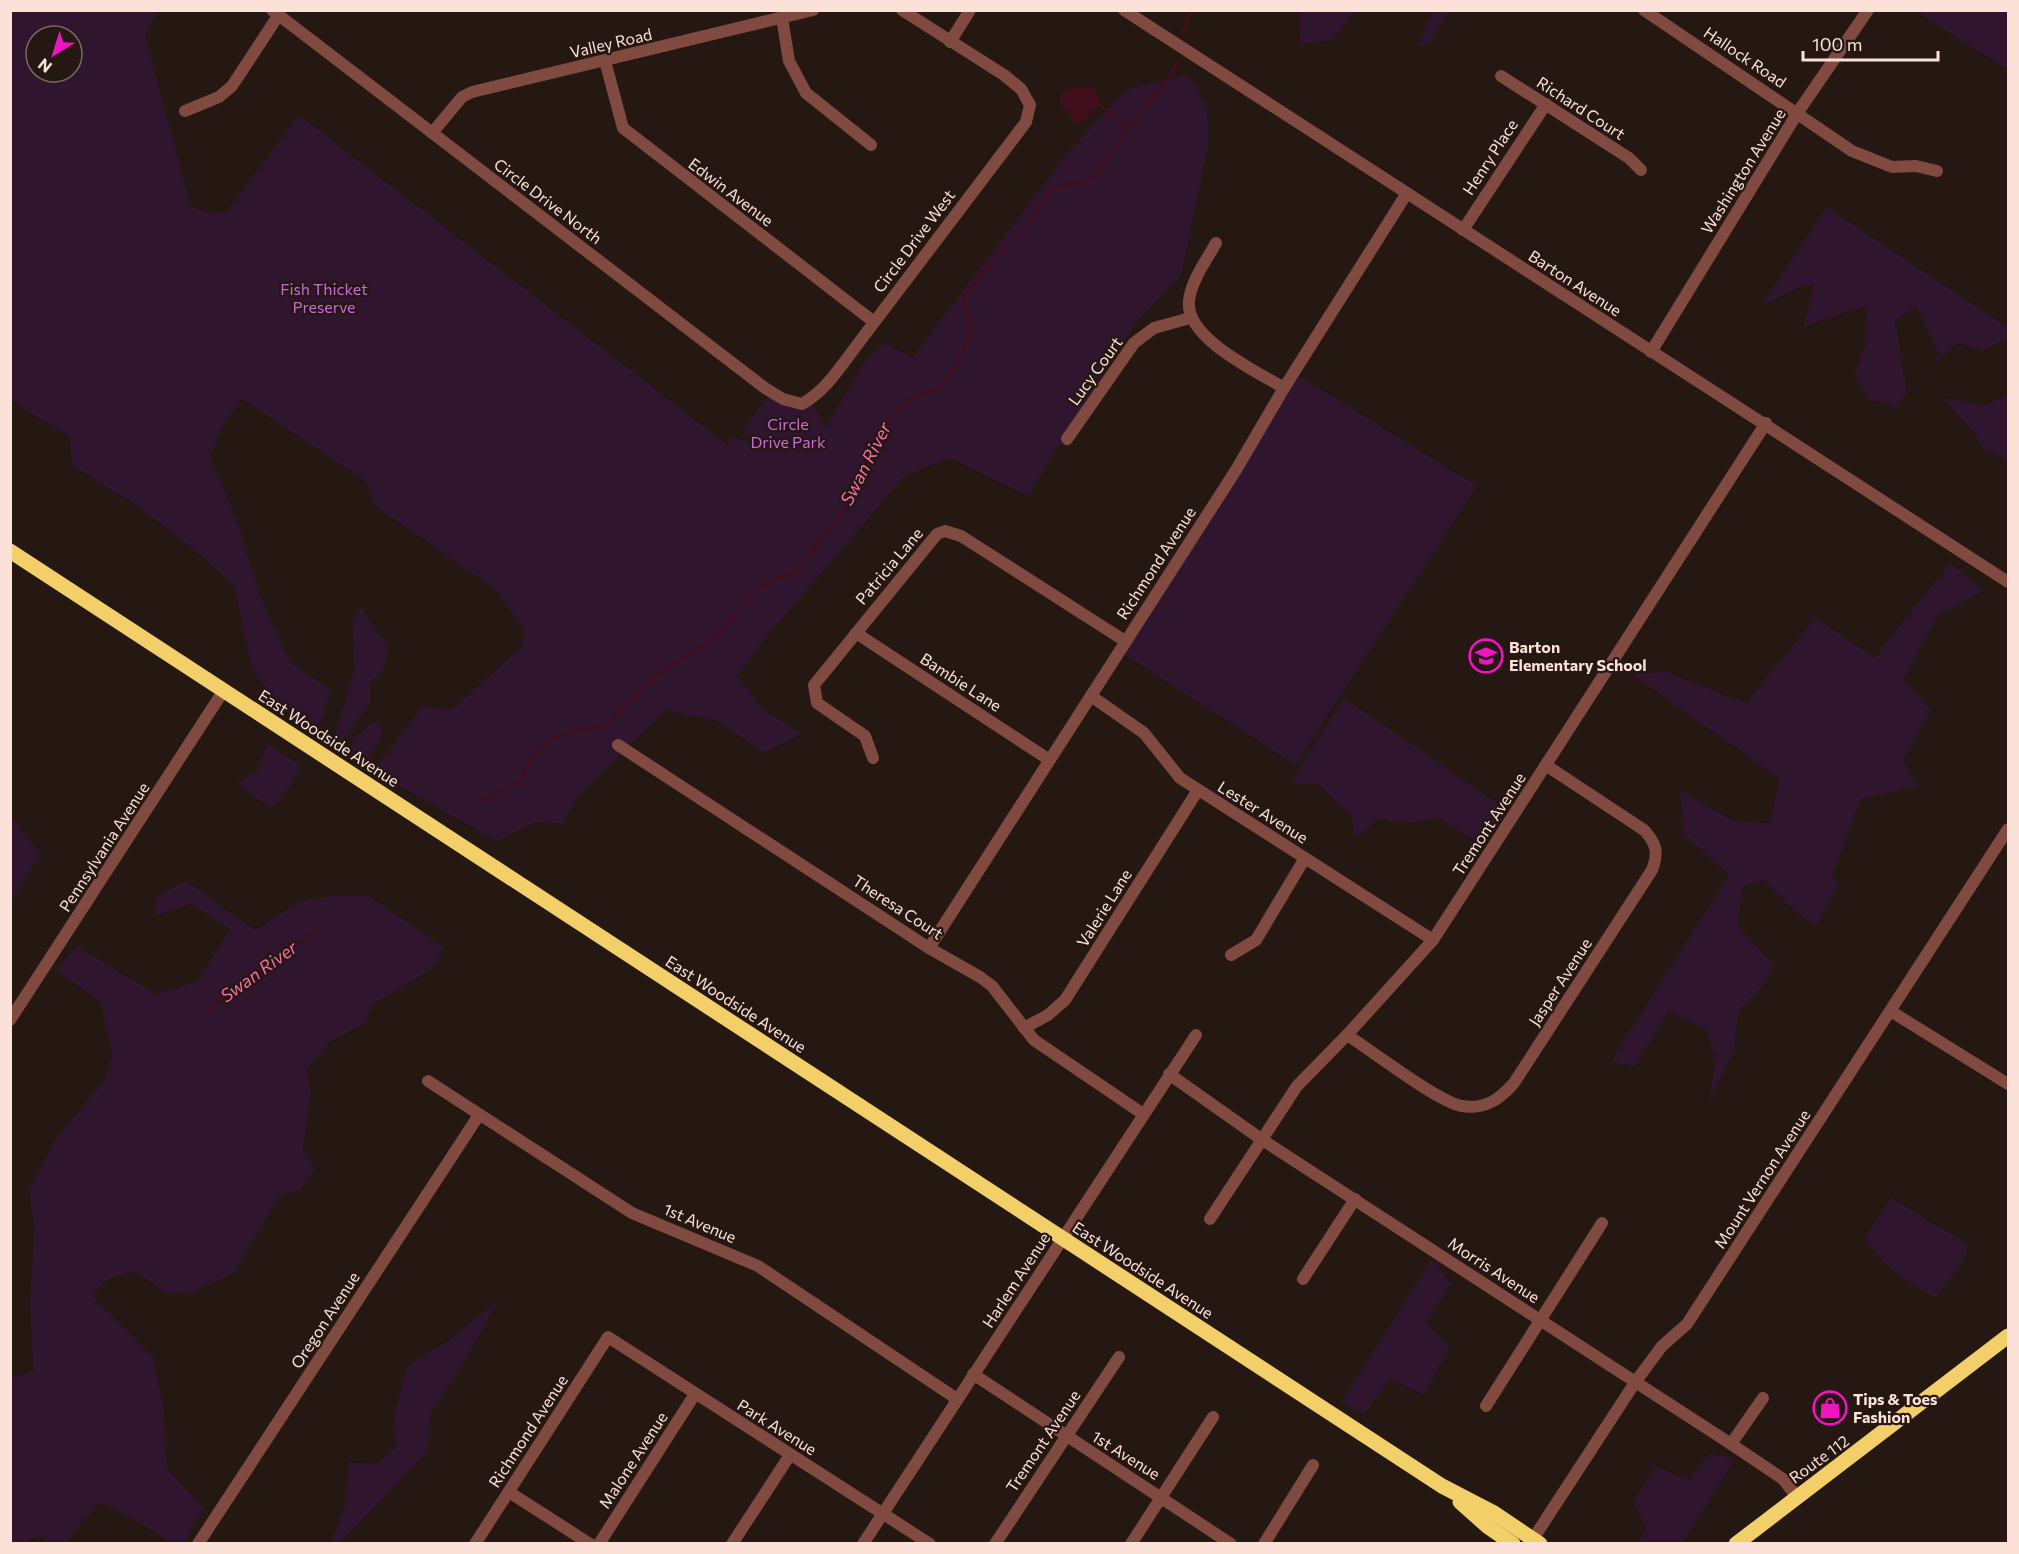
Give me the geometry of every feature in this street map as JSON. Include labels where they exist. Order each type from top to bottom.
[{"type":"main road","name":"East Woodside Avenue","points":[[10,551],[1442,1486],[1494,1513],[1537,1541]]},
{"type":"main road","name":"Route 112","points":[[1736,1544],[2008,1336]]},
{"type":"main road","name":"East Woodside Avenue","points":[[1442,1486],[1487,1526],[1513,1544]]},
{"type":"street","name":"Valley Road","points":[[432,133],[462,97],[472,92],[813,10]]},
{"type":"street","points":[[902,10],[950,42],[970,10]]},
{"type":"street","name":"Barton Avenue","points":[[1124,10],[1651,352],[1766,423],[2008,582]]},
{"type":"street","name":"Hallock Road","points":[[1644,10],[1798,112],[1852,151],[1874,162],[1892,167],[1916,166],[1936,171]]},
{"type":"street","name":"Washington Avenue","points":[[1651,352],[1798,112],[1868,10]]},
{"type":"street","points":[[185,111],[219,97],[232,86],[275,13]]},
{"type":"street","name":"Circle Drive North","points":[[275,13],[765,388],[783,399],[802,404]]},
{"type":"street","points":[[782,18],[789,61],[806,93],[871,145]]},
{"type":"street","name":"Circle Drive West","points":[[802,404],[814,397],[827,383],[1026,122],[1030,105],[1021,89],[1004,75],[950,42]]},
{"type":"street","name":"Edwin Avenue","points":[[606,61],[623,128],[874,322]]},
{"type":"street","name":"Richard Court","points":[[1501,76],[1629,158],[1641,170]]},
{"type":"street","name":"Henry Place","points":[[1462,230],[1545,104]]},
{"type":"street","name":"Richmond Avenue","points":[[929,948],[1048,759],[1236,470],[1284,388],[1407,193]]},
{"type":"street","points":[[1216,243],[1193,285],[1189,302],[1190,318],[1200,333],[1213,343],[1284,388]]},
{"type":"street","name":"Lucy Court","points":[[1067,439],[1134,343],[1154,328],[1190,318]]},
{"type":"street","name":"Tremont Avenue","points":[[1210,1219],[1297,1086],[1347,1035],[1433,940],[1766,423]]},
{"type":"street","name":"Patricia Lane","points":[[873,758],[865,736],[824,710],[817,703],[814,685],[937,534],[945,531],[961,536],[1125,641]]},
{"type":"street","name":"Bambie Lane","points":[[856,633],[1048,759]]},
{"type":"street","name":"Pennsylvania Avenue","points":[[10,1020],[224,690]]},
{"type":"street","name":"Lester Avenue","points":[[1091,696],[1144,733],[1172,771],[1198,790],[1433,940]]},
{"type":"street","name":"Theresa Court","points":[[618,745],[929,948],[992,986],[1034,1040],[1143,1114]]},
{"type":"street","name":"Jasper Avenue","points":[[1347,1035],[1443,1098],[1461,1106],[1491,1103],[1514,1083],[1652,870],[1657,850],[1652,838],[1644,830],[1547,766]]},
{"type":"street","name":"Valerie Lane","points":[[1024,1028],[1048,1015],[1065,1000],[1198,790]]},
{"type":"street","name":"Mount Vernon Avenue","points":[[1537,1541],[1636,1382],[1662,1346],[1687,1324],[1892,1012],[2008,830]]},
{"type":"street","points":[[1231,955],[1256,940],[1305,858]]},
{"type":"street","points":[[1892,1012],[2008,1084]]},
{"type":"street","name":"Harlem Avenue","points":[[863,1544],[1196,1035]]},
{"type":"street","name":"Morris Avenue","points":[[1169,1074],[1261,1139],[1783,1479],[1797,1497]]},
{"type":"street","name":"1st Avenue","points":[[428,1081],[632,1213],[758,1266],[957,1399]]},
{"type":"street","name":"Oregon Avenue","points":[[198,1544],[479,1115]]},
{"type":"street","points":[[1303,1279],[1354,1199]]},
{"type":"street","points":[[1486,1406],[1602,1223]]},
{"type":"street","name":"Richmond Avenue","points":[[475,1544],[608,1337]]},
{"type":"street","name":"Park Avenue","points":[[608,1337],[930,1544]]},
{"type":"street","name":"Tremont Avenue","points":[[995,1544],[1119,1357]]},
{"type":"street","name":"1st Avenue","points":[[973,1374],[1231,1544]]},
{"type":"street","name":"Malone Avenue","points":[[599,1544],[695,1394]]},
{"type":"street","points":[[1731,1444],[1763,1398]]},
{"type":"street","points":[[1131,1544],[1213,1417]]},
{"type":"street","points":[[732,1544],[790,1455]]},
{"type":"street","points":[[1264,1544],[1313,1465]]},
{"type":"street","points":[[508,1492],[590,1544]]},
{"type":"green space","points":[[1301,10],[1354,11],[1332,40],[1300,44]]},
{"type":"green space","points":[[10,11],[158,11],[145,36],[191,206],[208,213],[227,211],[299,115],[728,445],[729,436],[752,442],[763,449],[743,430],[769,395],[812,403],[825,428],[867,358],[885,343],[913,357],[1069,151],[1125,90],[1186,75],[1197,87],[1207,109],[1209,143],[1181,275],[1136,323],[1028,496],[950,458],[905,476],[767,636],[737,676],[762,709],[802,734],[764,753],[718,721],[666,710],[577,797],[563,824],[536,822],[496,841],[373,771],[422,707],[453,709],[522,646],[524,629],[494,588],[375,506],[365,480],[242,399],[224,423],[210,457],[239,526],[260,596],[291,663],[331,690],[319,728],[285,711],[252,670],[234,586],[191,547],[139,507],[72,465],[69,436],[11,401]]},
{"type":"green space","points":[[1433,11],[1449,11],[1430,42],[1418,46]]},
{"type":"green space","points":[[1915,11],[2008,11],[2008,70]]},
{"type":"green space","points":[[1827,207],[2008,328],[2008,341],[2007,338],[1983,351],[1958,343],[1931,366],[1939,354],[1916,306],[1895,320],[1907,393],[1895,408],[1882,402],[1869,401],[1854,374],[1867,340],[1866,306],[1803,327],[1815,284],[1799,287],[1760,307]]},
{"type":"green space","points":[[1298,375],[1477,486],[1295,765],[1121,652]]},
{"type":"green space","points":[[2008,392],[2008,461],[1980,446],[1977,436],[1943,398],[1985,405],[2007,396]]},
{"type":"green space","points":[[1950,563],[1984,591],[1937,616],[1903,680],[1931,710],[1903,760],[1918,787],[1861,799],[1832,875],[1839,884],[1815,927],[1788,905],[1764,880],[1743,887],[1737,925],[1775,966],[1761,988],[1739,1010],[1734,1049],[1709,1103],[1715,1060],[1707,1030],[1669,1011],[1634,1067],[1611,1061],[1729,875],[1684,834],[1680,790],[1733,821],[1770,823],[1779,778],[1632,675],[1663,671],[1746,703],[1816,617],[1874,658]]},
{"type":"green space","points":[[362,607],[373,627],[389,645],[387,657],[382,671],[370,682],[370,704],[338,746],[333,742],[354,671],[352,622]]},
{"type":"green space","points":[[1344,698],[1505,808],[1479,843],[1439,818],[1392,822],[1377,818],[1366,831],[1355,837],[1351,815],[1318,784],[1290,784]]},
{"type":"green space","points":[[373,722],[379,723],[383,734],[366,764],[348,751],[356,736]]},
{"type":"green space","points":[[267,744],[299,764],[300,770],[278,803],[269,808],[237,783],[257,771]]},
{"type":"green space","points":[[10,815],[40,854],[14,898],[10,895]]},
{"type":"green space","points":[[185,880],[255,930],[300,901],[328,896],[370,896],[444,948],[432,969],[373,1004],[365,1023],[329,1043],[307,1069],[311,1091],[303,1148],[315,1170],[300,1190],[279,1196],[235,1272],[191,1293],[167,1294],[135,1271],[108,1279],[92,1295],[153,1357],[163,1403],[167,1469],[204,1508],[183,1543],[170,1543],[142,1524],[99,1502],[66,1543],[47,1543],[40,1535],[22,1543],[11,1543],[11,1379],[33,1371],[30,1300],[34,1227],[29,1190],[56,1138],[104,1081],[112,1055],[101,1002],[56,970],[77,946],[156,994],[197,982],[230,929],[192,904],[155,916],[156,898]]},
{"type":"green space","points":[[1891,1198],[1968,1244],[1966,1256],[1936,1298],[1895,1273],[1871,1248],[1865,1237]]},
{"type":"green space","points":[[1432,1259],[1451,1283],[1426,1323],[1450,1346],[1424,1395],[1390,1379],[1364,1414],[1341,1403]]},
{"type":"green space","points":[[498,1300],[463,1364],[430,1414],[428,1451],[340,1543],[330,1543],[346,1505],[349,1462],[376,1464],[396,1448],[394,1417],[407,1366],[452,1338]]},
{"type":"green space","points":[[1710,1453],[1735,1459],[1682,1543],[1639,1543],[1646,1528],[1633,1502],[1655,1466],[1689,1480]]},
{"type":"shaded area","points":[[1077,87],[1095,88],[1100,103],[1087,119],[1076,124],[1059,101],[1064,90]]},
{"type":"waterway","name":"Swan River","points":[[1183,32],[1191,10]]},
{"type":"waterway","name":"Swan River","points":[[473,805],[520,781],[531,759],[547,742],[569,732],[604,726],[654,677],[715,638],[762,585],[795,572],[842,513],[887,419],[911,397],[938,389],[961,358],[970,329],[964,297],[998,255],[1030,223],[1051,189],[1094,178],[1123,134],[1170,75],[1178,61]]},
{"type":"waterway","points":[[1097,103],[1129,126]]},
{"type":"waterway","name":"Swan River","points":[[203,1013],[315,931]]},
{"type":"place","name":"Barton Elementary School","points":[[1486,656]]},
{"type":"place","name":"Tips & Toes Fashion","points":[[1830,1408]]},
{"type":"park label","name":"Fish Thicket Preserve","points":[[324,298]]},
{"type":"park label","name":"Circle Drive Park","points":[[788,433]]}]
